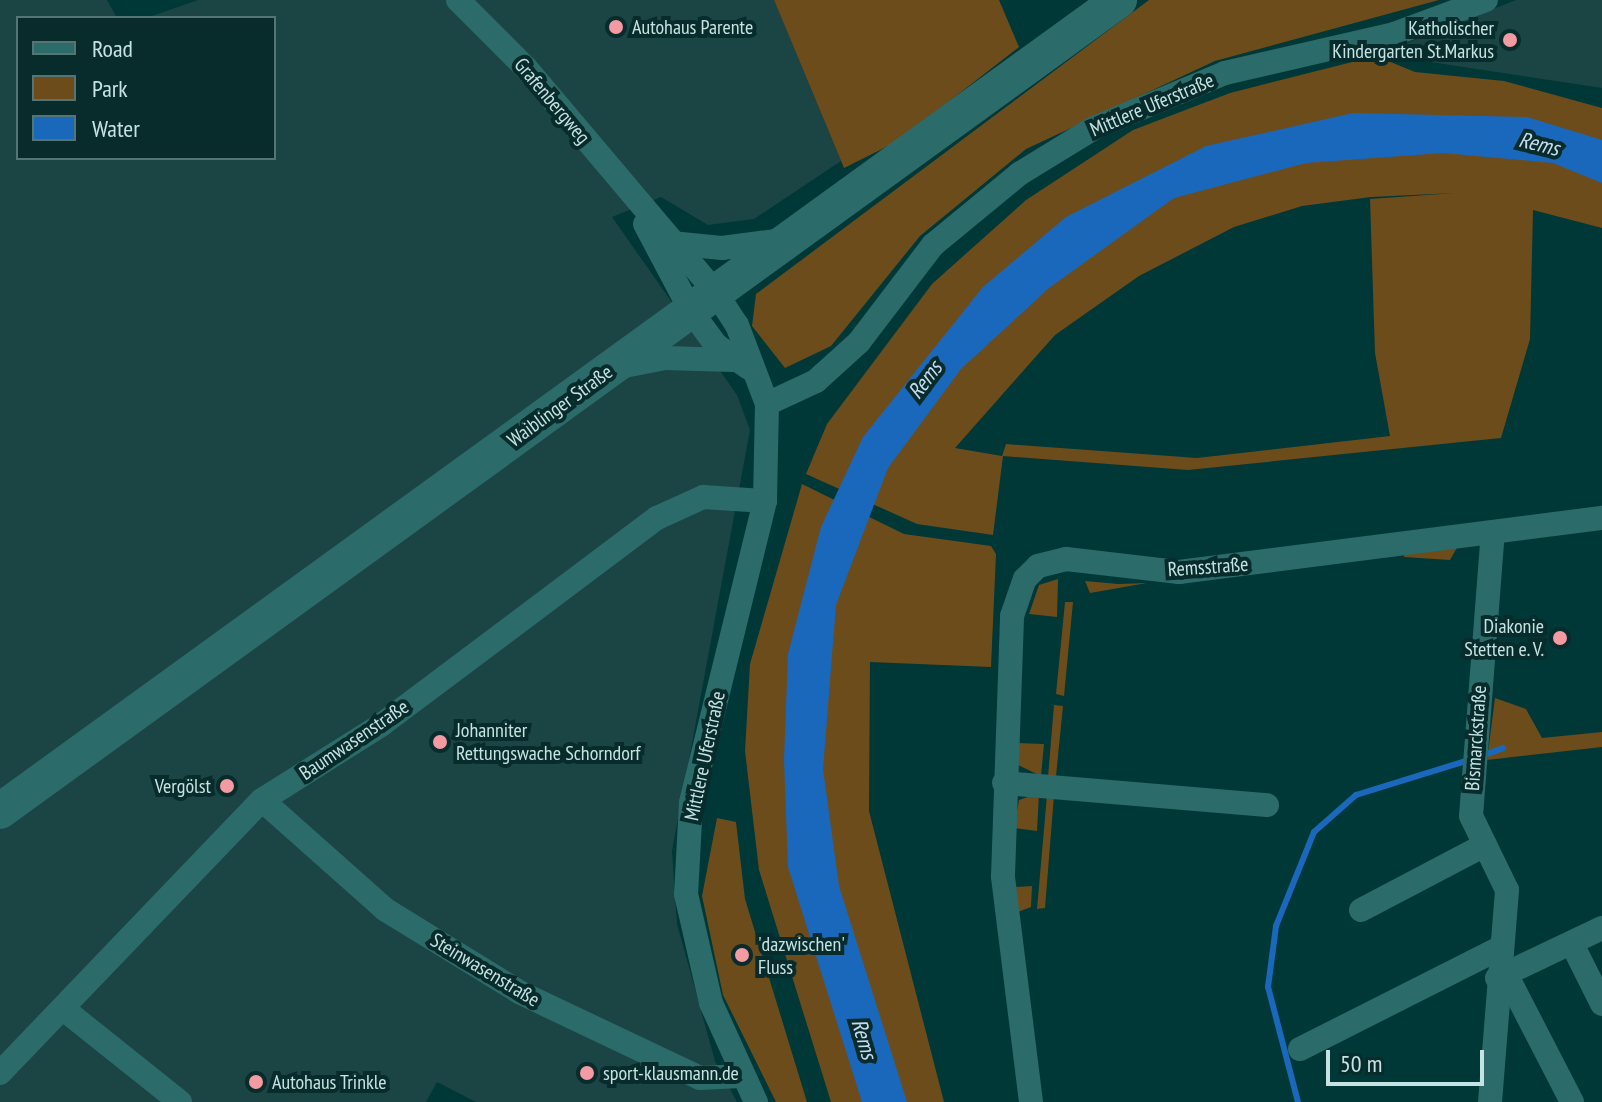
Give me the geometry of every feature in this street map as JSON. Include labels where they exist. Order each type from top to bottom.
[{"type":"main road","name":"Waiblinger Straße","points":[[0,811],[1119,0]]},
{"type":"street","name":"Grafenbergweg","points":[[458,0],[526,68],[638,207],[671,243],[703,302]]},
{"type":"street","name":"Mittlere Uferstraße","points":[[767,404],[816,381],[859,342],[933,245],[1019,174],[1094,128],[1225,73],[1394,34],[1486,0]]},
{"type":"street","name":"Grafenbergweg","points":[[638,207],[703,302]]},
{"type":"street","points":[[671,243],[722,248],[790,239]]},
{"type":"street","name":"Mittlere Uferstraße","points":[[703,302],[737,325],[749,368],[767,404],[765,501],[691,803],[686,894],[711,1003],[741,1076],[756,1102]]},
{"type":"street","points":[[612,368],[723,355],[749,368]]},
{"type":"street","name":"Baumwasenstraße","points":[[0,1073],[66,1011],[262,800],[381,725],[657,518],[703,497],[765,501]]},
{"type":"street","name":"Remsstraße","points":[[1031,1102],[1007,928],[1004,783],[1012,616],[1038,566],[1066,559],[1179,572],[1602,518]]},
{"type":"street","name":"Bismarckstraße","points":[[1490,1102],[1507,890],[1471,816],[1493,533]]},
{"type":"street","points":[[1004,783],[1267,805]]},
{"type":"street","name":"Steinwasenstraße","points":[[262,800],[386,910],[521,993],[700,1078],[741,1076]]},
{"type":"street","points":[[1361,910],[1485,845]]},
{"type":"street","points":[[1572,1102],[1502,976],[1602,928]]},
{"type":"street","points":[[1572,944],[1602,1004]]},
{"type":"street","points":[[1300,1049],[1500,948]]},
{"type":"street","points":[[66,1011],[180,1102]]},
{"type":"shaded area","points":[[0,0],[107,0],[116,16],[16,16],[16,160],[276,160],[276,16],[152,16],[198,0],[774,0],[841,161],[754,219],[708,225],[661,197],[612,217],[737,395],[750,430],[672,851],[677,924],[715,1061],[737,1102],[476,1102],[437,1082],[426,1102],[0,1102]]},
{"type":"shaded area","name":"Katholischer Kindergarten St.Markus","points":[[1516,0],[1602,0],[1602,88],[1404,58],[1402,45]]},
{"type":"green space","points":[[774,0],[999,0],[1019,47],[898,141],[844,168]]},
{"type":"green space","points":[[1149,0],[1439,0],[1215,61],[1026,149],[920,236],[831,346],[785,368],[752,326],[756,294]]},
{"type":"green space","points":[[1376,56],[1415,72],[1504,81],[1602,108],[1602,228],[1533,210],[1530,339],[1501,438],[1188,470],[1003,456],[993,535],[917,524],[806,474],[827,424],[932,284],[1026,200],[1133,130],[1230,93]],"holes":[[[1455,193],[1370,199],[1375,353],[1390,436],[1197,458],[1006,444],[1002,456],[955,448],[1055,335],[1139,276],[1234,227],[1302,206],[1371,197]]]},
{"type":"green space","points":[[802,484],[904,534],[991,546],[996,554],[991,667],[870,662],[869,811],[944,1102],[831,1102],[759,870],[745,751],[750,664]]},
{"type":"green space","points":[[1458,546],[1450,560],[1404,557],[1405,551]]},
{"type":"green space","points":[[1058,579],[1057,617],[1029,614],[1039,585]]},
{"type":"green space","points":[[1085,581],[1118,584],[1147,583],[1090,593]]},
{"type":"green space","points":[[1065,602],[1073,602],[1064,696],[1056,694]]},
{"type":"green space","points":[[1495,698],[1526,709],[1542,738],[1602,732],[1602,747],[1487,760]]},
{"type":"green space","points":[[1054,705],[1063,706],[1056,776],[1048,777]]},
{"type":"green space","points":[[1018,743],[1044,744],[1041,776],[1018,765]]},
{"type":"green space","points":[[1039,793],[1037,831],[1014,828],[1019,800]]},
{"type":"green space","points":[[1047,795],[1054,795],[1045,908],[1037,909]]},
{"type":"green space","points":[[717,818],[736,822],[745,899],[807,1102],[776,1102],[723,995],[702,896]]},
{"type":"green space","points":[[1032,886],[1031,907],[1015,913],[1014,887]]},
{"type":"water","name":"Rems","points":[[1353,113],[1527,117],[1602,140],[1602,183],[1553,163],[1443,153],[1306,163],[1174,198],[1049,288],[961,369],[888,468],[836,605],[823,769],[839,886],[907,1102],[862,1102],[788,867],[784,760],[788,654],[821,527],[863,437],[983,287],[1066,217],[1206,146]]},
{"type":"waterway","points":[[1484,755],[1503,748]]},
{"type":"waterway","points":[[1298,1102],[1268,987],[1276,926],[1314,832],[1356,795],[1469,760]]},
{"type":"place","name":"Autohaus Parente","points":[[616,27]]},
{"type":"place","name":"Katholischer Kindergarten St.Markus","points":[[1510,40]]},
{"type":"place","name":"Diakonie Stetten e. V.","points":[[1560,638]]},
{"type":"place","name":"Johanniter Rettungswache Schorndorf","points":[[440,742]]},
{"type":"place","name":"Vergölst","points":[[227,786]]},
{"type":"place","name":"'dazwischen' Fluss","points":[[742,955]]},
{"type":"place","name":"sport-klausmann.de","points":[[587,1073]]},
{"type":"place","name":"Autohaus Trinkle","points":[[256,1082]]}]
